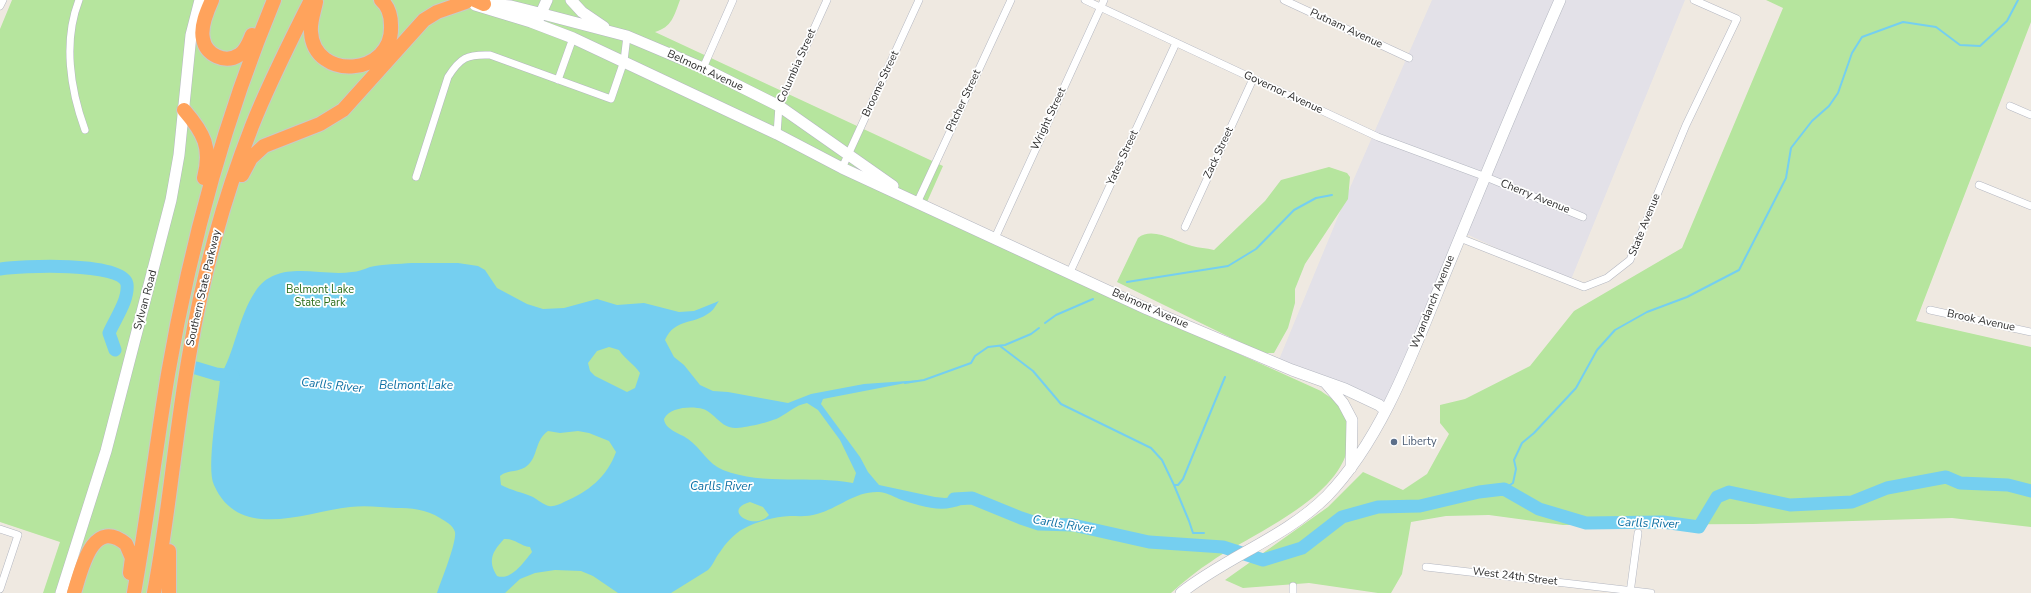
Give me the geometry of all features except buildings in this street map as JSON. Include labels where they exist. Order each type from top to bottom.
[{"type":"highway","points":[[212,0],[203,28],[204,42],[207,49],[213,55],[228,59],[239,55],[245,49],[258,20],[271,0]]},
{"type":"highway","name":"Southern State Parkway","points":[[134,593],[168,374],[197,234],[235,104],[274,0]]},
{"type":"highway","name":"Southern State Parkway","points":[[154,593],[168,508],[189,355],[217,232],[252,126],[278,67],[312,0]]},
{"type":"highway","points":[[317,0],[311,24],[313,42],[317,50],[329,61],[349,67],[363,65],[373,61],[381,54],[387,45],[392,24],[390,14],[381,0]]},
{"type":"highway","points":[[217,232],[248,163],[255,153],[277,140],[320,124],[338,115],[348,106],[424,20],[437,12],[470,2]]},
{"type":"highway","points":[[184,110],[202,133],[207,152],[197,234]]},
{"type":"highway","points":[[168,508],[169,593]]},
{"type":"highway","points":[[74,593],[89,549],[100,539],[108,537],[120,540],[130,550],[132,558],[130,576],[131,593]]},
{"type":"street","points":[[0,6],[3,0]]},
{"type":"street","points":[[79,0],[74,14],[69,56],[80,117],[85,130]]},
{"type":"street","points":[[191,34],[192,0]]},
{"type":"street","name":"Sylvan Road","points":[[61,593],[100,471],[127,373],[175,185],[191,34],[200,0]]},
{"type":"street","points":[[538,19],[547,0]]},
{"type":"street","points":[[571,0],[582,12],[612,32]]},
{"type":"street","points":[[703,68],[733,0]]},
{"type":"street","name":"Columbia Street","points":[[778,134],[779,106],[827,0]]},
{"type":"street","name":"Broome Street","points":[[842,168],[919,0]]},
{"type":"street","name":"Pitcher Street","points":[[917,203],[1011,0]]},
{"type":"street","name":"Governor Avenue","points":[[1085,0],[1378,137],[1486,177]]},
{"type":"street","name":"Wright Street","points":[[994,238],[1104,0]]},
{"type":"street","name":"Putnam Avenue","points":[[1284,0],[1408,58]]},
{"type":"street","name":"Wyandanch Avenue","points":[[1181,593],[1305,514],[1325,498],[1362,453],[1407,365],[1560,0]]},
{"type":"street","name":"State Avenue","points":[[1460,238],[1584,287],[1607,278],[1630,260],[1686,126],[1737,19],[1694,0]]},
{"type":"street","name":"Belmont Avenue","points":[[470,2],[511,6],[573,38],[778,134],[842,168],[917,203],[1070,272],[1147,309],[1292,370],[1324,380],[1379,404],[1385,410]]},
{"type":"street","name":"Belmont Avenue","points":[[470,2],[538,19],[577,23],[627,36],[703,68],[779,106],[917,203]]},
{"type":"street","points":[[558,80],[577,23]]},
{"type":"street","points":[[416,177],[448,77],[457,64],[466,57],[476,54],[490,55],[611,99],[624,62],[627,36]]},
{"type":"street","name":"Yates Street","points":[[1070,272],[1176,43]]},
{"type":"street","name":"Zack Street","points":[[1185,227],[1253,79]]},
{"type":"street","points":[[2010,106],[2031,115]]},
{"type":"street","name":"Cherry Avenue","points":[[1486,177],[1583,217]]},
{"type":"street","points":[[1978,185],[2031,206]]},
{"type":"street","name":"Brook Avenue","points":[[1930,310],[2031,332]]},
{"type":"street","points":[[1324,380],[1343,403],[1352,420],[1351,468]]},
{"type":"street","points":[[0,529],[18,535],[0,589]]},
{"type":"street","points":[[1630,592],[1638,533]]},
{"type":"street","name":"West 24th Street","points":[[1426,567],[1630,592],[1651,593]]},
{"type":"shaded area","points":[[1432,0],[1685,0],[1570,282],[1462,232],[1385,410],[1278,362],[1349,190]]},
{"type":"green space","name":"Belmont Lake State Park","points":[[12,0],[680,0],[674,16],[669,24],[661,30],[655,32],[943,166],[923,211],[1321,391],[1338,404],[1345,416],[1349,434],[1346,456],[1335,475],[1318,493],[1297,510],[1207,564],[1171,593],[43,593],[60,542],[0,522],[0,29]]},
{"type":"green space","points":[[1766,0],[2031,0],[2031,22],[1916,321],[2031,347],[2031,527],[1952,518],[1753,524],[1563,525],[1489,515],[1446,516],[1411,522],[1402,574],[1391,593],[1378,593],[1309,583],[1243,588],[1225,580],[1328,507],[1363,472],[1403,490],[1427,474],[1449,434],[1440,423],[1440,405],[1465,399],[1530,366],[1574,311],[1682,248],[1783,8]]},
{"type":"green space","points":[[1329,167],[1347,173],[1350,177],[1348,199],[1305,264],[1295,289],[1295,303],[1288,328],[1274,353],[1262,353],[1117,282],[1138,238],[1144,235],[1157,234],[1192,246],[1214,250],[1265,201],[1281,180]]},
{"type":"water","name":"Belmont Lake","points":[[412,263],[458,263],[478,266],[485,270],[497,288],[527,304],[543,309],[564,308],[597,299],[617,305],[644,303],[679,312],[694,311],[719,301],[712,311],[703,317],[674,328],[665,340],[674,357],[684,365],[700,385],[713,391],[728,392],[788,403],[811,394],[864,384],[921,380],[823,399],[821,404],[860,457],[868,472],[879,485],[935,497],[945,498],[973,494],[972,498],[969,502],[955,507],[939,509],[915,504],[889,494],[870,492],[814,515],[772,518],[748,526],[737,533],[718,554],[712,566],[708,570],[671,593],[618,593],[593,576],[581,571],[555,570],[535,573],[520,579],[505,593],[437,593],[454,544],[455,532],[453,527],[435,515],[413,509],[361,506],[294,517],[274,519],[256,518],[239,513],[225,503],[214,485],[211,465],[213,434],[220,380],[216,377],[217,372],[223,371],[245,311],[255,292],[264,282],[275,275],[287,272],[354,272],[375,266]],"holes":[[[609,347],[619,350],[640,373],[635,388],[627,392],[595,376],[590,371],[588,363],[597,351]],[[807,403],[818,410],[840,440],[856,473],[853,483],[821,480],[755,478],[723,470],[713,464],[688,439],[670,429],[665,423],[664,419],[671,412],[681,408],[698,408],[707,411],[726,426],[739,428],[771,421]],[[548,431],[560,433],[578,431],[589,433],[609,441],[616,452],[607,469],[596,483],[561,504],[549,506],[533,497],[501,485],[500,476],[528,465],[534,457],[539,443]],[[750,502],[763,507],[769,515],[763,520],[749,520],[743,518],[739,514],[739,510],[742,506]],[[504,539],[508,539],[530,547],[532,552],[512,574],[502,577],[497,576],[492,565],[494,552]]]},
{"type":"waterway","points":[[1504,489],[1513,483],[1516,469],[1514,460],[1522,443],[1534,433],[1576,388],[1597,350],[1615,330],[1647,312],[1687,297],[1739,270],[1786,178],[1791,148],[1812,121],[1829,106],[1838,93],[1852,53],[1862,37],[1903,22],[1936,27],[1960,45],[1980,46],[2007,21],[2018,0]]},
{"type":"waterway","points":[[1127,282],[1228,266],[1256,249],[1294,210],[1316,198],[1332,195]]},
{"type":"waterway","name":"Carlls River","points":[[0,269],[47,266],[90,268],[121,277],[127,284],[126,296],[109,333],[115,350]]},
{"type":"waterway","points":[[1045,323],[1056,315],[1093,299]]},
{"type":"waterway","points":[[905,383],[924,380],[971,363],[975,356],[988,347],[1005,345],[1031,334],[1039,328]]},
{"type":"waterway","points":[[1000,346],[1033,371],[1061,404],[1151,448],[1162,460],[1174,485],[1178,485],[1183,479],[1225,377]]},
{"type":"waterway","name":"Carlls River","points":[[196,368],[216,374],[233,376]]},
{"type":"waterway","name":"Carlls River","points":[[954,499],[972,498],[1039,524],[1073,525],[1149,542],[1223,547],[1263,560],[1302,548],[1342,517],[1378,507],[1420,506],[1479,492],[1504,489],[1539,509],[1586,523],[1663,522],[1699,527],[1717,497],[1729,492],[1790,505],[1852,502],[1887,488],[1946,477],[1960,483],[2008,485],[2031,491]]},
{"type":"waterway","points":[[1174,485],[1193,533],[1204,533]]},
{"type":"place","name":"Liberty","points":[[1394,442]]}]
